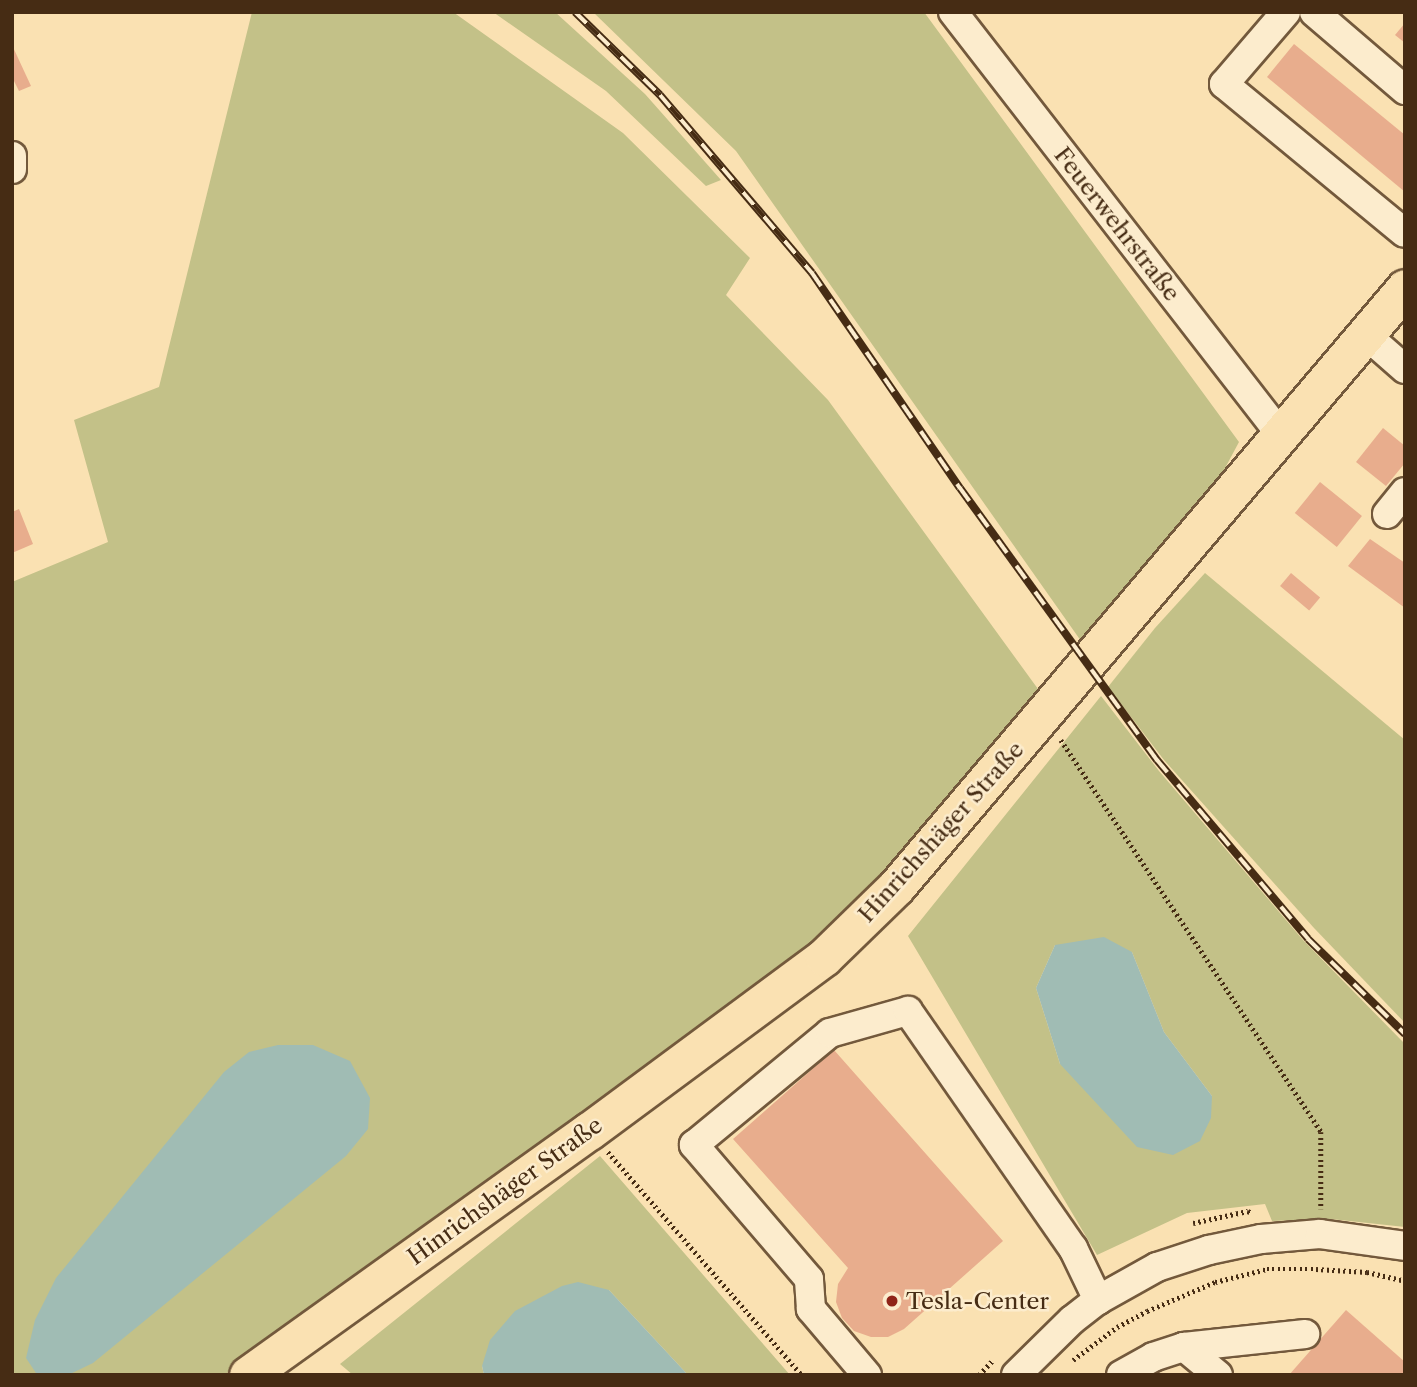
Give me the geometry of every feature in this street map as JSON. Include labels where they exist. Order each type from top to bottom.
[{"type":"main road","name":"Hinrichshäger Straße","points":[[247,1375],[589,1130],[824,957],[896,887],[1039,722],[1405,288]]},
{"type":"street","name":"Feuerwehrstraße","points":[[953,12],[1281,435]]},
{"type":"street","points":[[1286,12],[1224,84],[1405,233]]},
{"type":"street","points":[[1314,12],[1405,90]]},
{"type":"street","points":[[12,156],[12,169]]},
{"type":"street","points":[[1365,334],[1405,369]]},
{"type":"street","points":[[1387,514],[1405,492]]},
{"type":"street","points":[[867,1375],[811,1309],[809,1279],[694,1145],[830,1033],[908,1011],[1073,1248],[1098,1300]]},
{"type":"street","points":[[1016,1375],[1072,1320],[1098,1300],[1157,1267],[1209,1250],[1261,1239],[1321,1234],[1373,1239],[1405,1247]]},
{"type":"street","points":[[1121,1375],[1153,1357],[1184,1347],[1305,1334]]},
{"type":"street","points":[[1184,1347],[1218,1375]]},
{"type":"path","points":[[1039,722],[1068,745],[1321,1132],[1321,1234]]},
{"type":"path","points":[[589,1130],[802,1375]]},
{"type":"path","points":[[1070,1363],[1117,1327],[1183,1293],[1267,1269],[1367,1272],[1405,1281]]},
{"type":"shaded area","points":[[252,12],[453,12],[623,133],[750,258],[726,295],[828,400],[1038,689],[885,873],[809,951],[582,1121],[224,1375],[12,1375],[12,582],[108,542],[74,420],[159,387]]},
{"type":"shaded area","points":[[493,12],[555,12],[645,94],[721,180],[706,186],[606,91]]},
{"type":"shaded area","points":[[593,12],[924,12],[1239,442],[1224,470],[1081,641],[736,151]]},
{"type":"shaded area","points":[[1205,573],[1405,740],[1405,1023],[1314,928],[1164,760],[1108,687],[1155,628]]},
{"type":"shaded area","points":[[1101,696],[1159,771],[1303,940],[1405,1044],[1405,1227],[1331,1219],[1272,1221],[1265,1204],[1187,1213],[1097,1255],[908,936]],"holes":[[[1055,945],[1132,952],[1164,1032],[1212,1096],[1060,1064],[1036,988]]]},
{"type":"shaded area","points":[[600,1156],[790,1375],[688,1375],[609,1290],[482,1366],[484,1375],[353,1375],[340,1364]]},
{"type":"water","points":[[1104,937],[1132,952],[1164,1032],[1212,1096],[1211,1118],[1200,1141],[1173,1155],[1137,1147],[1060,1064],[1036,988],[1055,945]]},
{"type":"water","points":[[278,1045],[313,1045],[350,1061],[370,1098],[368,1129],[346,1156],[93,1363],[68,1375],[36,1373],[26,1358],[35,1320],[56,1278],[224,1072],[249,1052]]},
{"type":"water","points":[[578,1282],[609,1290],[688,1375],[484,1375],[482,1366],[490,1340],[515,1311],[562,1286]]},
{"type":"building","points":[[1405,23],[1405,43],[1395,35]]},
{"type":"building","points":[[1294,44],[1405,135],[1405,192],[1267,77]]},
{"type":"building","points":[[12,45],[31,86],[19,91],[12,77]]},
{"type":"building","points":[[1383,428],[1405,446],[1405,463],[1386,486],[1356,462]]},
{"type":"building","points":[[1320,482],[1362,516],[1337,547],[1295,513]]},
{"type":"building","points":[[19,509],[33,544],[12,553],[12,512]]},
{"type":"building","points":[[1370,539],[1405,563],[1405,608],[1348,566]]},
{"type":"building","points":[[1291,573],[1320,597],[1309,610],[1280,586]]},
{"type":"building","points":[[834,1050],[1003,1241],[904,1329],[888,1337],[871,1337],[854,1331],[842,1318],[836,1302],[838,1284],[848,1268],[733,1139]]},
{"type":"building","points":[[1346,1310],[1405,1362],[1405,1375],[1289,1375]]},
{"type":"railway","points":[[575,12],[660,95],[812,273],[960,488],[1157,760],[1308,939],[1405,1034]]},
{"type":"place","name":"Tesla-Center","points":[[892,1301]]}]
